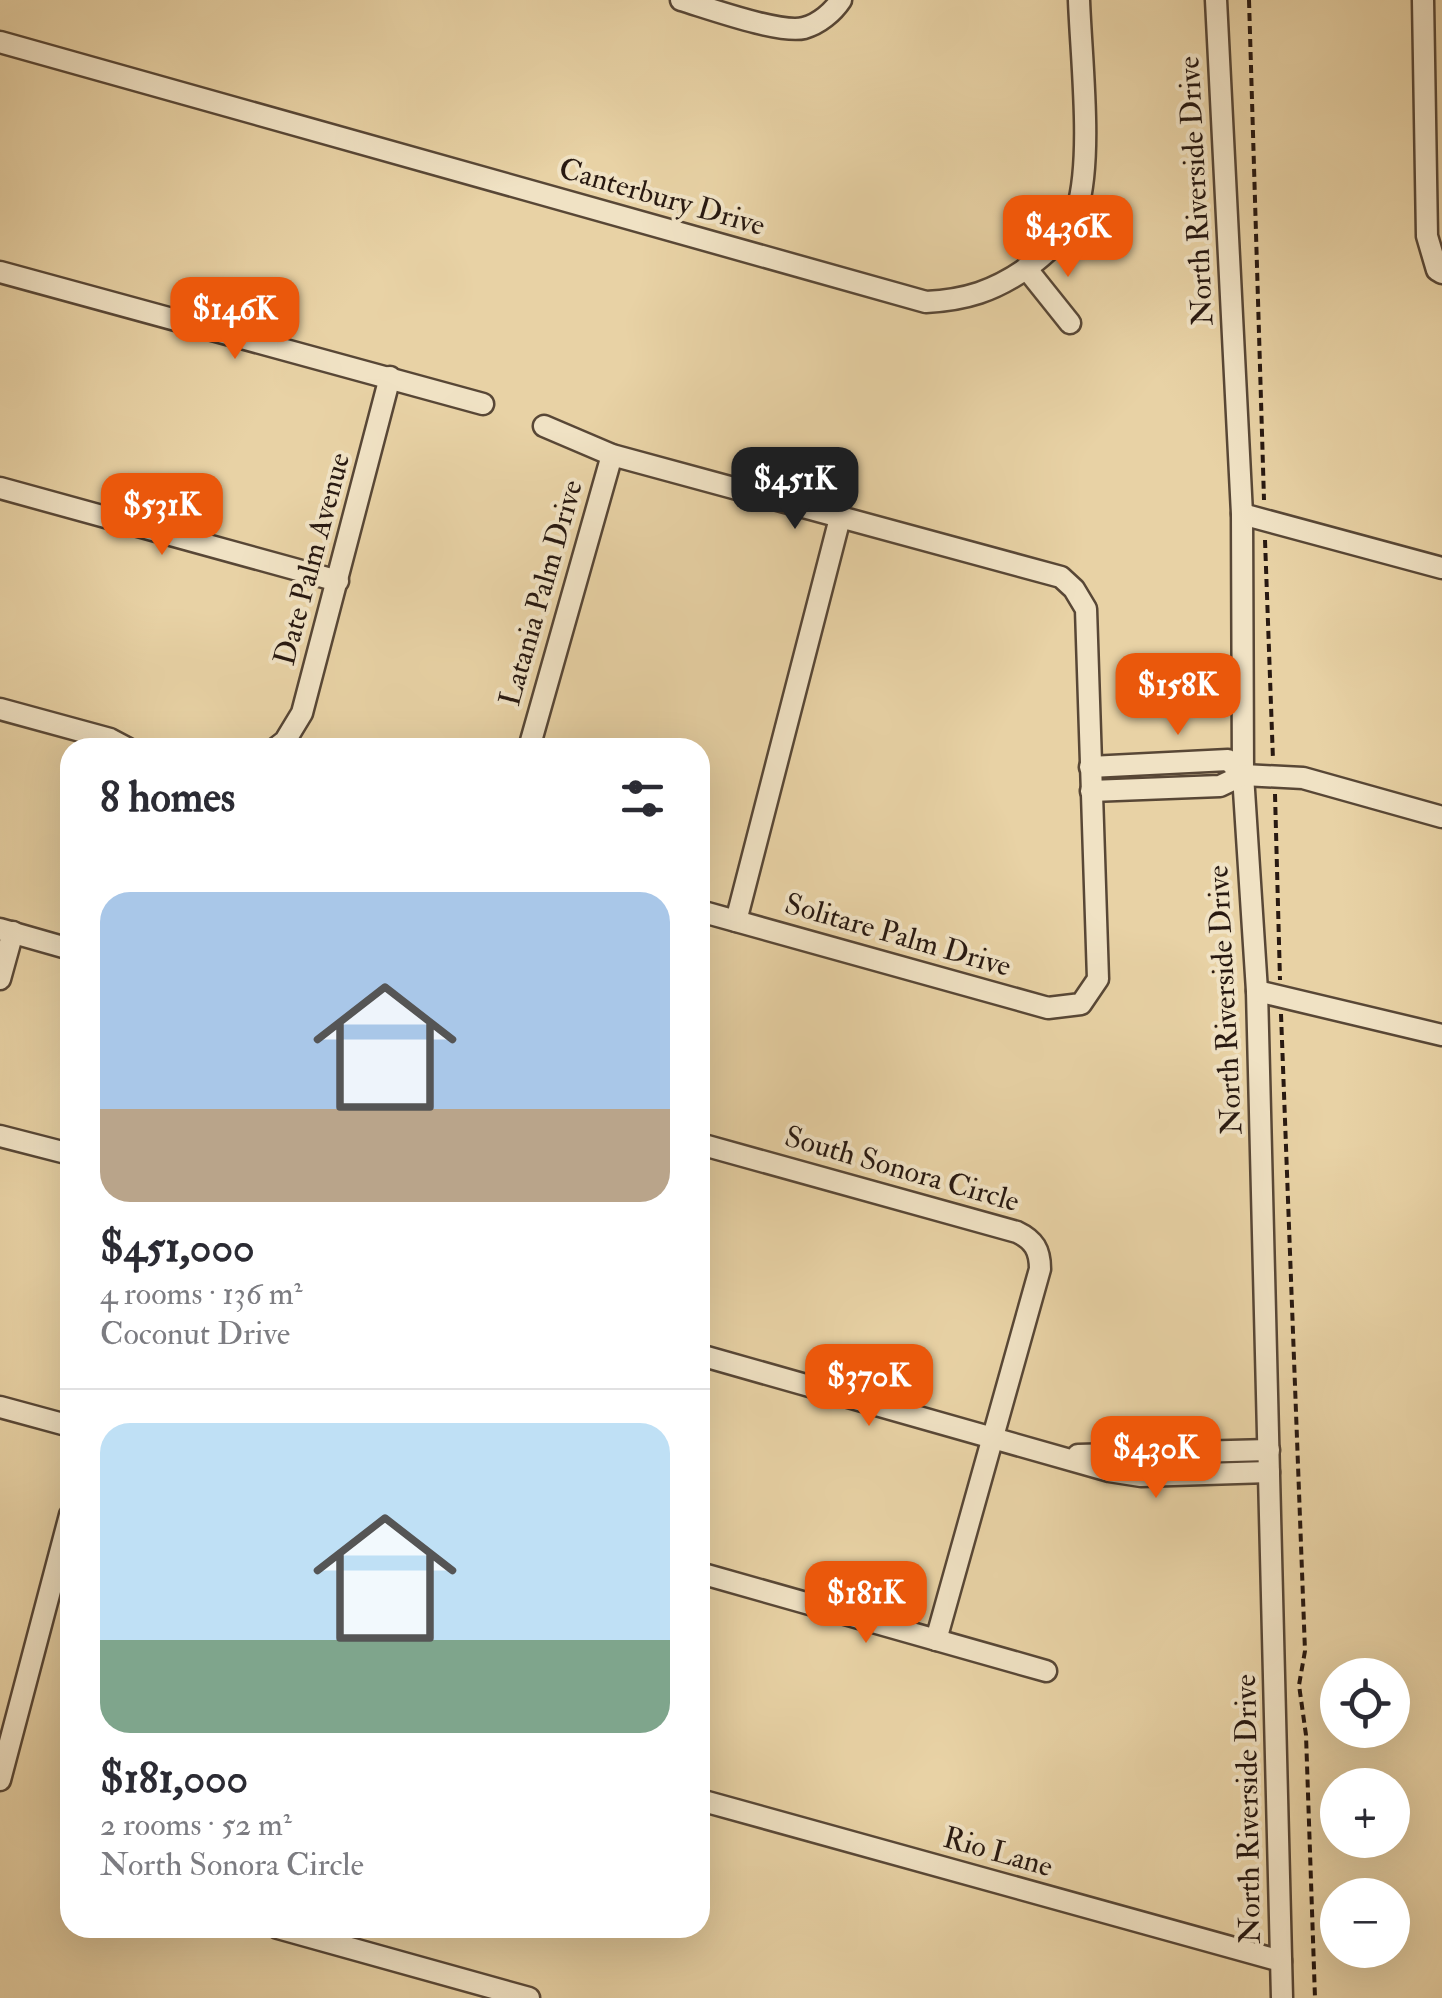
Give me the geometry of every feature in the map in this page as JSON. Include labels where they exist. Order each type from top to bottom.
[{"type":"street","points":[[681,0],[787,30],[806,28],[834,11],[841,0]]},
{"type":"street","name":"Canterbury Drive","points":[[0,42],[926,302],[959,300],[999,288],[1049,252],[1076,212],[1084,164],[1078,0]]},
{"type":"street","name":"North Riverside Drive","points":[[1216,0],[1242,514],[1243,774],[1257,991],[1282,1998]]},
{"type":"street","points":[[1423,0],[1434,52],[1427,236],[1437,270],[1442,273]]},
{"type":"street","points":[[1026,268],[1070,324]]},
{"type":"street","points":[[0,272],[483,404]]},
{"type":"street","name":"Date Palm Avenue","points":[[287,738],[302,713],[390,378]]},
{"type":"street","points":[[544,426],[612,455],[1061,577],[1086,609],[1091,791],[1220,786],[1243,774],[1303,778],[1442,817]]},
{"type":"street","name":"Latania Palm Drive","points":[[532,738],[612,455]]},
{"type":"street","points":[[0,488],[338,581]]},
{"type":"street","points":[[1242,514],[1442,568]]},
{"type":"street","points":[[736,921],[840,518]]},
{"type":"street","points":[[0,709],[106,738]]},
{"type":"street","points":[[1090,767],[1228,760],[1243,774]]},
{"type":"street","name":"Solitare Palm Drive","points":[[710,914],[1048,1008],[1081,1004],[1098,979],[1091,791]]},
{"type":"street","points":[[0,980],[6,930],[60,946]]},
{"type":"street","points":[[1257,991],[1442,1035]]},
{"type":"street","points":[[0,1136],[60,1151]]},
{"type":"street","name":"South Sonora Circle","points":[[710,1147],[1017,1232],[1036,1244],[1040,1269],[936,1640]]},
{"type":"street","points":[[710,1358],[1109,1472],[1141,1476],[1269,1472]]},
{"type":"street","points":[[0,1406],[60,1423]]},
{"type":"street","points":[[1051,1455],[1269,1450]]},
{"type":"street","points":[[0,1780],[60,1552]]},
{"type":"street","points":[[710,1576],[1046,1671]]},
{"type":"street","name":"Rio Lane","points":[[710,1803],[1281,1962]]},
{"type":"street","points":[[314,1938],[528,1998]]}]
